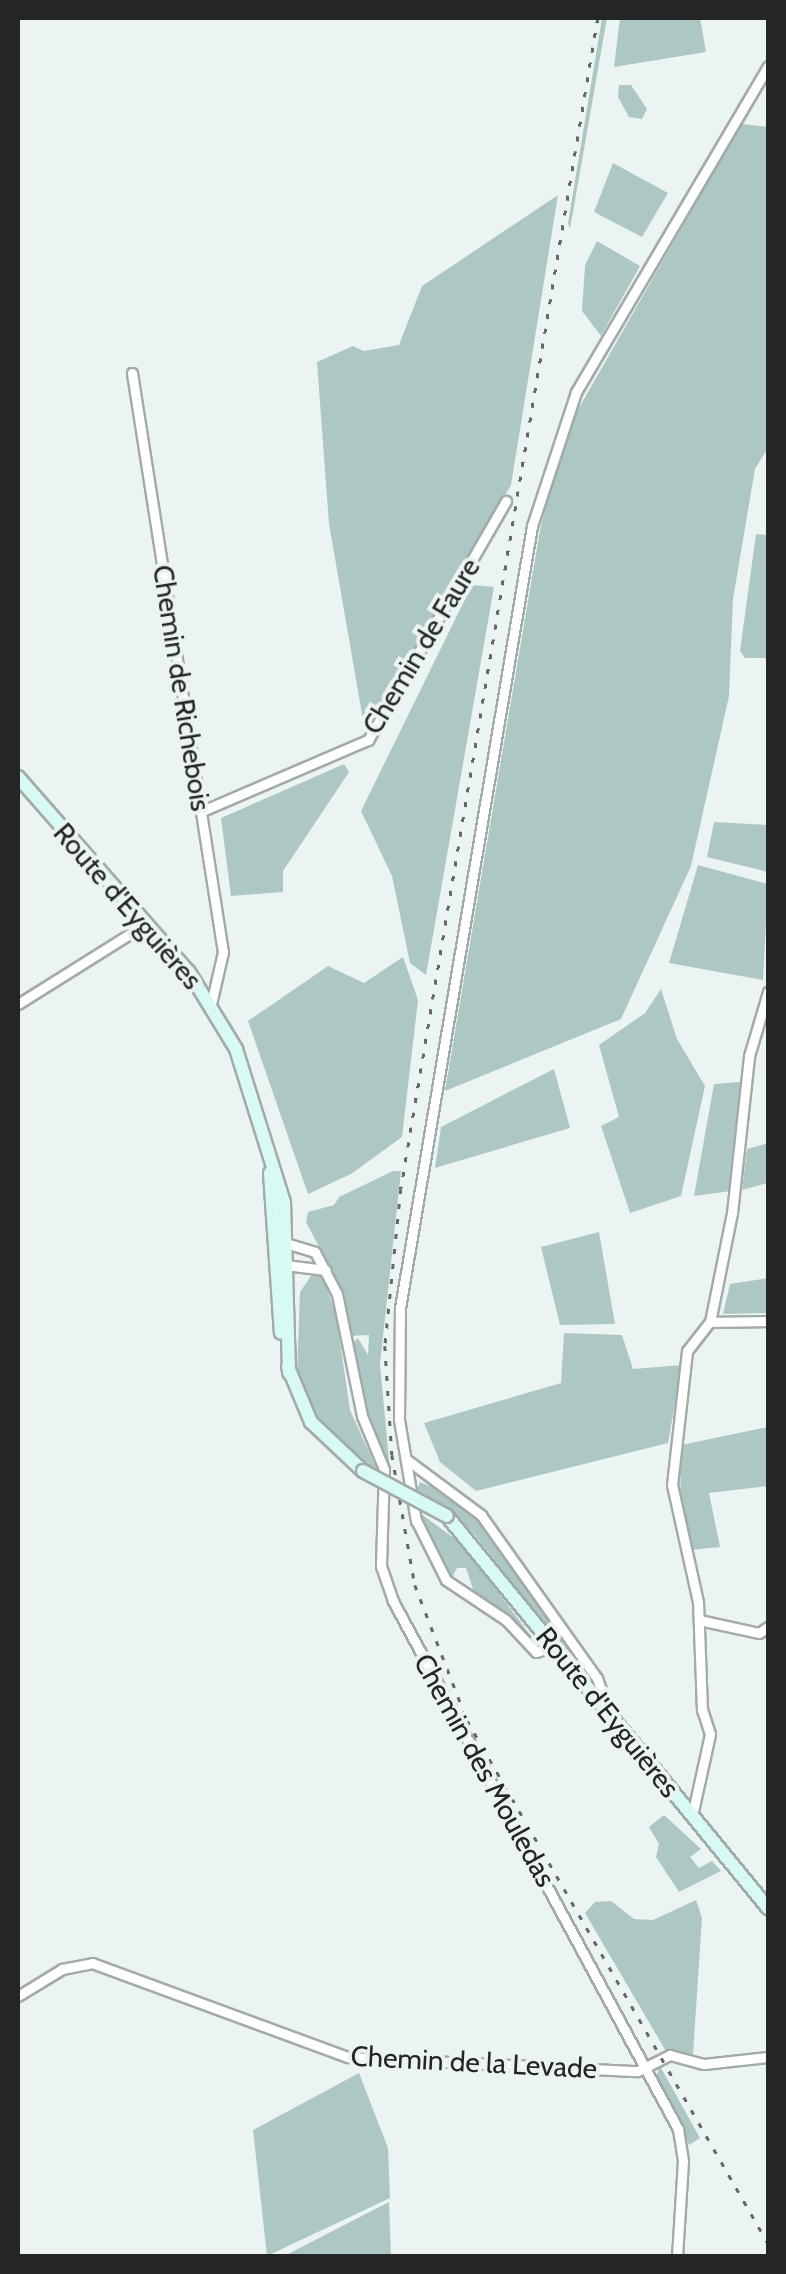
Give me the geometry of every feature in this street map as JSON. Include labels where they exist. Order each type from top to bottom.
[{"type":"main road","name":"Route d'Eyguières","points":[[18,777],[148,923],[210,1004],[254,1096],[277,1165],[286,1260],[289,1373],[324,1440],[363,1471],[447,1516],[768,1908]]},
{"type":"main road","name":"Route d'Eyguières","points":[[254,1096],[286,1260]]},
{"type":"street","points":[[556,1646],[536,1652],[506,1620],[446,1580],[416,1521],[404,1457],[400,1308],[532,526],[576,392],[768,66]]},
{"type":"street","name":"Chemin de Richebois","points":[[132,373],[222,952],[210,1004]]},
{"type":"street","name":"Chemin de Faure","points":[[202,811],[368,740],[506,501]]},
{"type":"street","points":[[18,1004],[148,923]]},
{"type":"street","points":[[692,1816],[710,1734],[702,1710],[699,1620],[672,1485],[686,1351],[710,1322],[732,1212],[749,1056],[768,992]]},
{"type":"street","name":"Chemin des Mouledas","points":[[286,1260],[312,1251],[337,1294],[362,1416],[384,1469],[381,1552],[386,1585],[647,2068],[682,2146],[677,2256]]},
{"type":"street","points":[[286,1260],[326,1270]]},
{"type":"street","points":[[710,1322],[768,1321]]},
{"type":"street","points":[[404,1457],[481,1515],[597,1678],[609,1714]]},
{"type":"street","points":[[699,1620],[759,1633],[768,1628]]},
{"type":"street","name":"Chemin de la Levade","points":[[18,1996],[62,1969],[92,1963],[348,2057],[647,2068],[670,2056],[704,2064],[768,2058]]},
{"type":"shaded area","points":[[602,18],[607,18],[570,229],[568,223]]},
{"type":"shaded area","points":[[620,18],[700,18],[706,52],[614,67]]},
{"type":"shaded area","points":[[619,85],[631,85],[647,109],[642,119],[629,117],[618,97]]},
{"type":"shaded area","points":[[741,124],[768,127],[768,448],[755,469],[733,599],[729,696],[691,866],[621,1019],[445,1091],[540,530],[564,434]]},
{"type":"shaded area","points":[[613,163],[668,193],[642,237],[594,212]]},
{"type":"shaded area","points":[[558,195],[511,485],[366,737],[329,524],[317,362],[353,346],[364,351],[399,345],[422,286]]},
{"type":"shaded area","points":[[597,241],[640,266],[601,336],[582,311],[585,265]]},
{"type":"shaded area","points":[[756,534],[768,535],[768,658],[745,658],[740,651]]},
{"type":"shaded area","points":[[472,585],[494,587],[426,975],[410,963],[392,876],[361,811]]},
{"type":"shaded area","points":[[344,764],[349,772],[283,871],[283,892],[231,896],[221,818]]},
{"type":"shaded area","points":[[714,822],[768,825],[768,872],[707,857]]},
{"type":"shaded area","points":[[698,865],[768,884],[763,980],[669,963]]},
{"type":"shaded area","points":[[403,957],[418,1000],[402,1137],[351,1174],[308,1194],[248,1021],[328,966],[364,983]]},
{"type":"shaded area","points":[[661,989],[677,1039],[705,1086],[681,1196],[630,1213],[601,1126],[619,1117],[599,1045],[645,1013]]},
{"type":"shaded area","points":[[554,1069],[570,1128],[435,1168],[441,1127]]},
{"type":"shaded area","points":[[740,1082],[731,1191],[694,1196],[714,1084]]},
{"type":"shaded area","points":[[768,1143],[768,1183],[742,1190],[747,1149]]},
{"type":"shaded area","points":[[393,1171],[401,1171],[380,1364],[390,1471],[360,1398],[352,1344],[358,1338],[368,1355],[369,1335],[351,1336],[340,1287],[306,1222],[308,1212],[334,1205],[339,1197]]},
{"type":"shaded area","points":[[599,1232],[615,1324],[560,1325],[541,1247]]},
{"type":"shaded area","points":[[322,1275],[336,1314],[350,1410],[378,1472],[323,1428],[297,1373],[300,1292],[311,1276]]},
{"type":"shaded area","points":[[768,1278],[768,1313],[723,1314],[730,1284]]},
{"type":"shaded area","points":[[564,1333],[622,1335],[633,1369],[682,1365],[668,1443],[476,1491],[440,1462],[424,1423],[561,1383]]},
{"type":"shaded area","points":[[768,1427],[768,1486],[709,1493],[720,1547],[691,1550],[680,1514],[681,1445]]},
{"type":"shaded area","points":[[420,1482],[455,1496],[479,1519],[593,1684],[473,1533],[417,1490]]},
{"type":"shaded area","points":[[419,1512],[464,1546],[539,1647],[474,1592],[466,1568],[457,1568],[452,1578],[443,1571]]},
{"type":"shaded area","points":[[664,1815],[701,1849],[690,1857],[699,1868],[712,1861],[721,1871],[679,1892],[656,1857],[659,1844],[649,1827]]},
{"type":"shaded area","points":[[696,1900],[702,1918],[693,2054],[667,2053],[585,1913],[595,1902],[611,1901],[634,1919],[653,1920]]},
{"type":"shaded area","points":[[660,2066],[700,2138],[689,2145],[657,2074]]},
{"type":"shaded area","points":[[359,2073],[388,2148],[390,2198],[267,2256],[253,2130]]},
{"type":"shaded area","points":[[389,2202],[391,2256],[284,2256]]},
{"type":"railway","points":[[598,18],[401,1189],[385,1346],[392,1455],[415,1585],[467,1720],[768,2243]]}]
